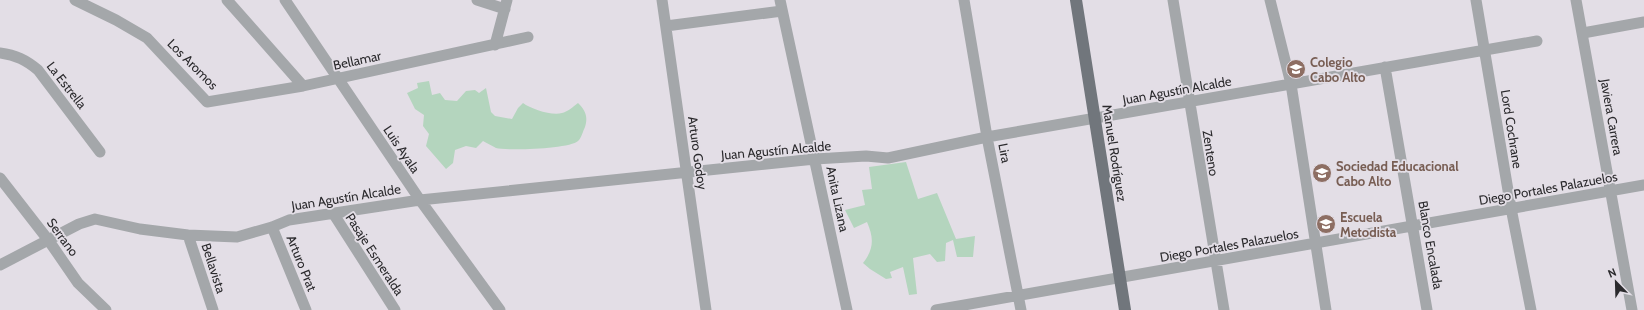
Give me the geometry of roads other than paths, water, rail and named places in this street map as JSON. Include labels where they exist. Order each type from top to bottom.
[{"type":"main road","name":"Manuel Rodríguez","points":[[1076,0],[1096,118],[1125,310]]},
{"type":"street","name":"Los Aromos","points":[[75,0],[116,20],[147,38],[207,102],[303,86]]},
{"type":"street","points":[[227,0],[303,86]]},
{"type":"street","name":"Luis Ayala","points":[[285,0],[420,200],[500,310]]},
{"type":"street","points":[[477,0],[506,4],[496,45]]},
{"type":"street","name":"Arturo Godoy","points":[[662,0],[706,310]]},
{"type":"street","name":"Lira","points":[[964,0],[987,137],[1021,310]]},
{"type":"street","name":"Zenteno","points":[[1173,0],[1224,310]]},
{"type":"street","points":[[1270,0],[1291,84],[1326,310]]},
{"type":"street","name":"Lord Cochrane","points":[[1476,0],[1511,208],[1531,310]]},
{"type":"street","name":"Javiera Carrera","points":[[1576,0],[1632,310]]},
{"type":"street","points":[[666,26],[781,5]]},
{"type":"street","name":"Anita Lizana","points":[[781,5],[847,310]]},
{"type":"street","points":[[1582,33],[1644,22]]},
{"type":"street","name":"Bellamar","points":[[303,86],[528,37]]},
{"type":"street","name":"Juan Agustín Alcalde","points":[[0,264],[49,241],[79,224],[95,220],[140,229],[188,235],[237,237],[272,227],[289,220],[420,200],[815,159],[866,156],[888,158],[987,137],[1537,41]]},
{"type":"street","name":"La Estrella","points":[[0,53],[27,60],[38,70],[100,152]]},
{"type":"street","name":"Blanco Encalada","points":[[1385,68],[1414,226],[1427,310]]},
{"type":"street","name":"Serrano","points":[[0,178],[49,241],[78,284],[106,310]]},
{"type":"street","name":"Diego Portales Palazuelos","points":[[936,310],[1644,184]]},
{"type":"street","name":"Pasaje Esmeralda","points":[[333,213],[395,310]]},
{"type":"street","name":"Arturo Prat","points":[[272,227],[306,310]]},
{"type":"street","name":"Bellavista","points":[[188,235],[213,310]]},
{"type":"place","name":"Colegio Cabo Alto","points":[[1296,69]]},
{"type":"place","name":"Sociedad Educacional Cabo Alto","points":[[1322,173]]},
{"type":"place","name":"Escuela Metodista","points":[[1326,224]]}]
